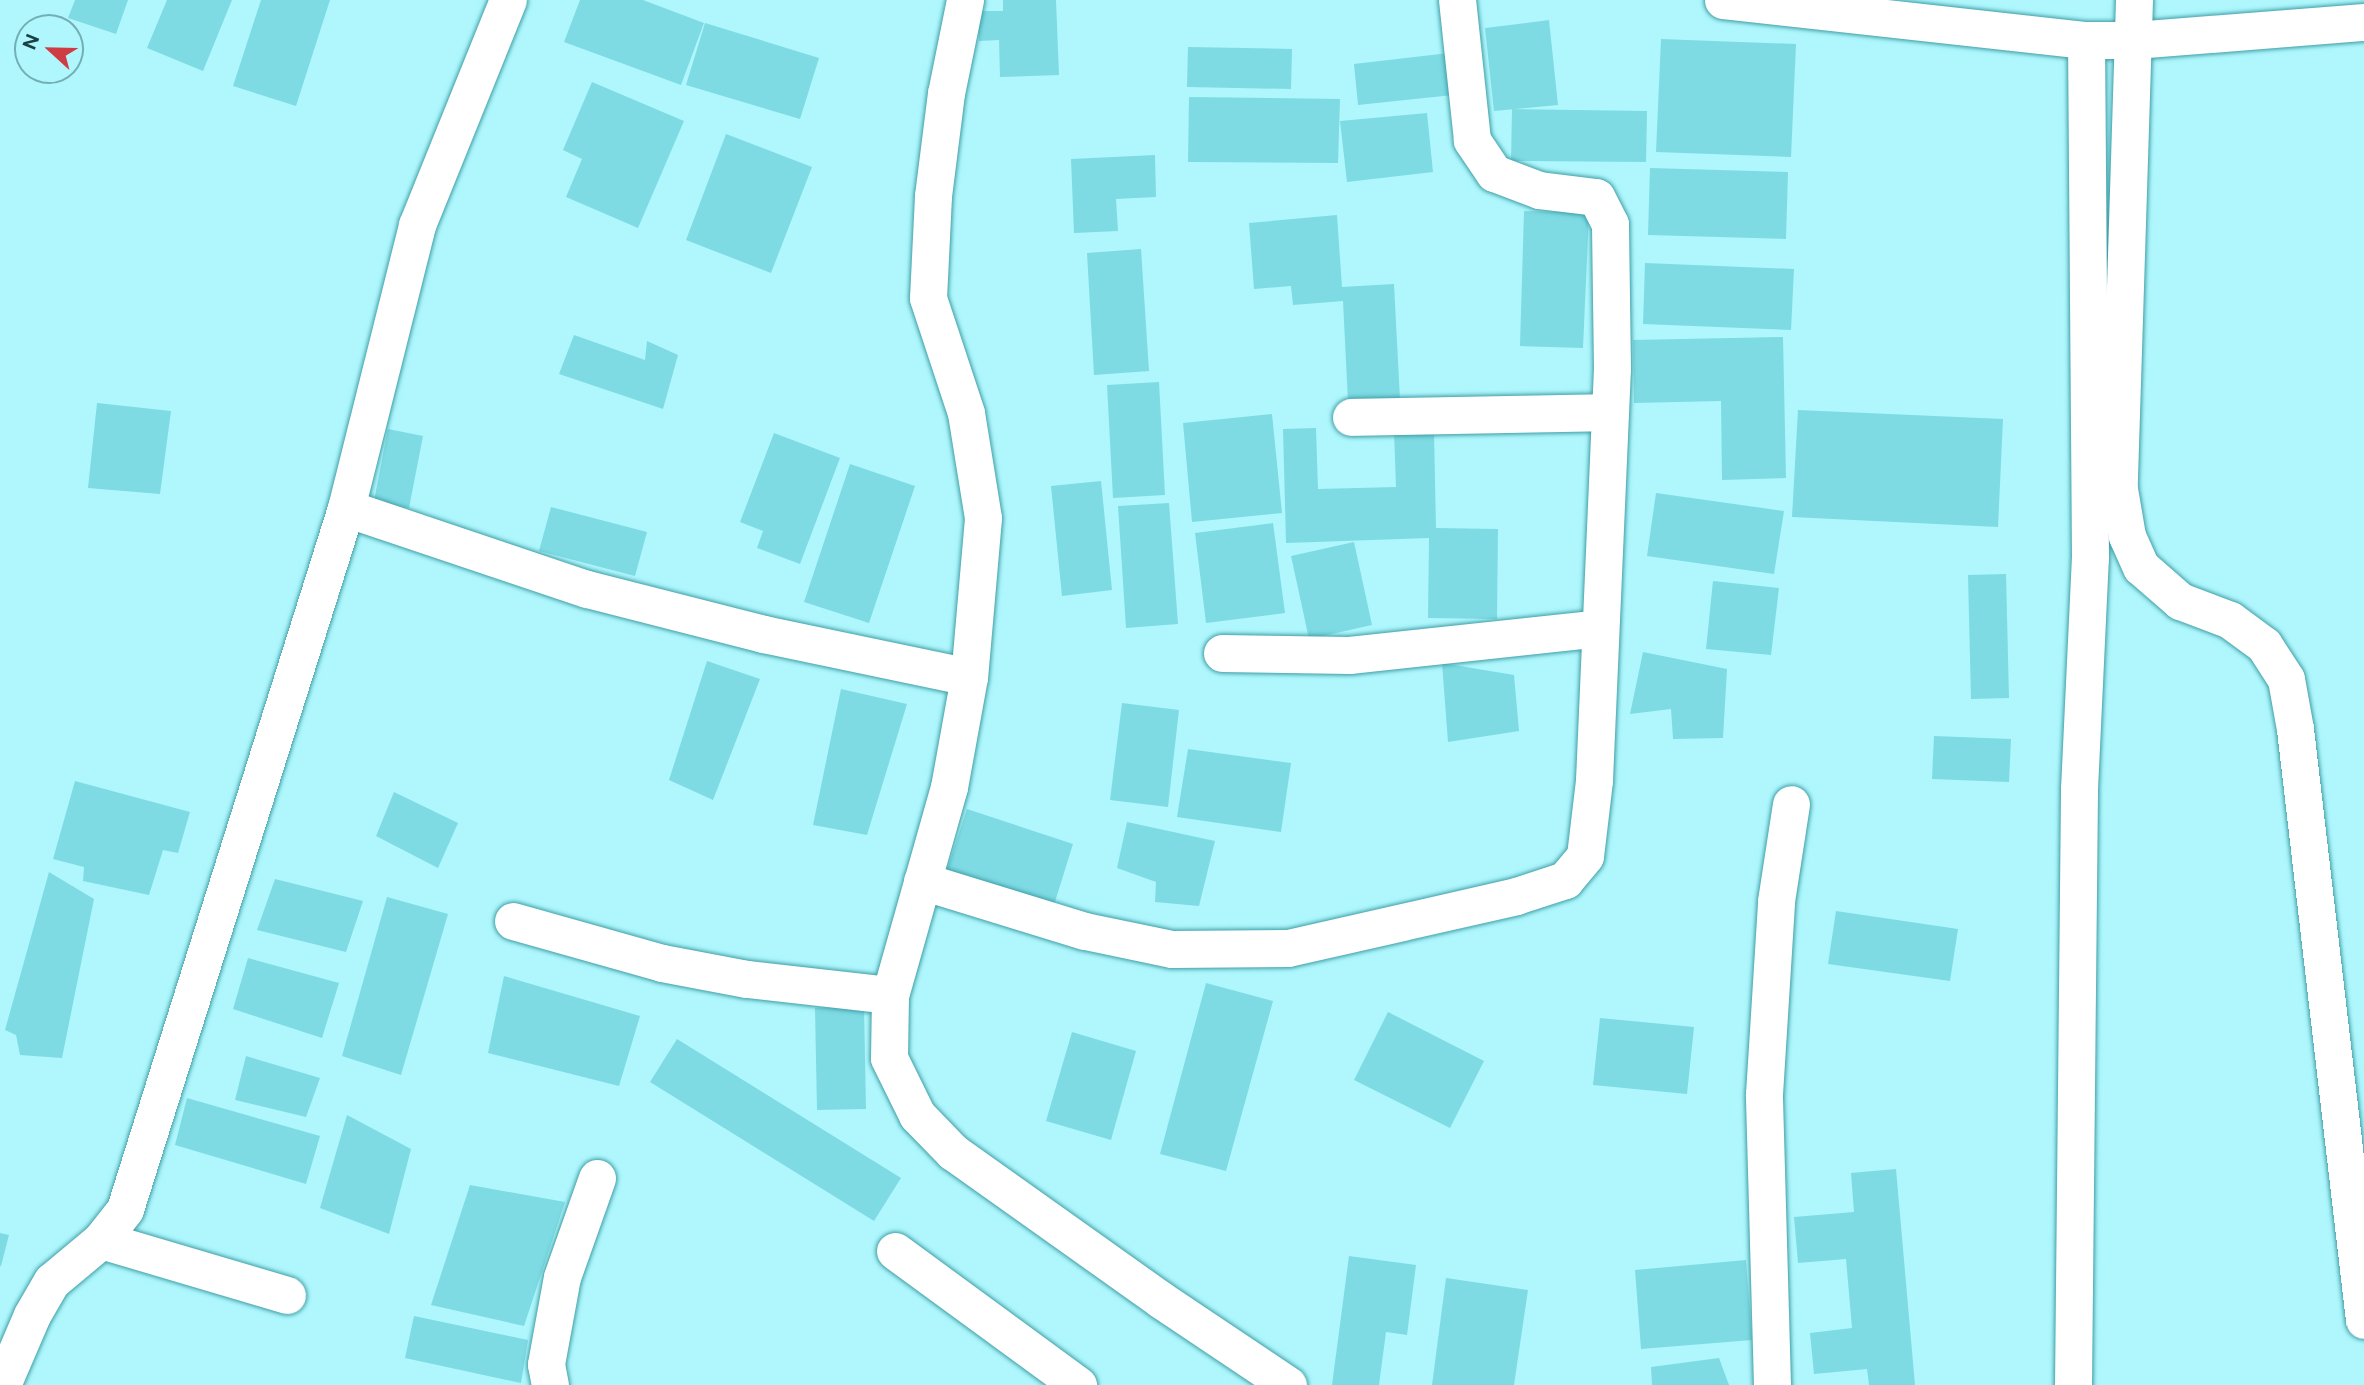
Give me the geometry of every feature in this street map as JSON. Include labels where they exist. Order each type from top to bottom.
[{"type":"street","points":[[2,1385],[33,1315],[52,1281],[101,1240],[125,1209],[345,508],[417,225],[508,0]]},
{"type":"street","points":[[965,0],[946,93],[933,196],[929,298],[966,413],[982,518],[969,677],[948,787],[890,995],[889,1058],[917,1115],[953,1152],[1161,1300],[1289,1385]]},
{"type":"street","points":[[922,881],[1085,932],[1185,948],[1288,948],[1516,896],[1565,880],[1584,856],[1594,780],[1610,412],[1610,224],[1596,197],[1539,190],[1494,173],[1472,140],[1457,0]]},
{"type":"street","points":[[1723,0],[2087,40],[2134,40],[2364,22]]},
{"type":"street","points":[[2134,0],[2119,489],[2127,536],[2141,567],[2180,601],[2230,620],[2264,645],[2286,679],[2295,729],[2364,1320]]},
{"type":"street","points":[[2073,1385],[2079,789],[2091,558],[2087,40]]},
{"type":"street","points":[[1351,417],[1610,412]]},
{"type":"street","points":[[345,508],[586,589],[763,634],[969,677]]},
{"type":"street","points":[[1222,653],[1349,655],[1600,628]]},
{"type":"street","points":[[1772,1385],[1764,1094],[1776,901],[1791,804]]},
{"type":"street","points":[[513,921],[662,963],[747,979],[890,995]]},
{"type":"street","points":[[550,1385],[546,1364],[562,1277],[597,1178]]},
{"type":"street","points":[[101,1240],[287,1295]]},
{"type":"street","points":[[895,1251],[1078,1385]]},
{"type":"building","points":[[75,0],[128,0],[116,34],[84,23],[84,14],[70,14]]},
{"type":"building","points":[[167,0],[232,0],[203,71],[147,48]]},
{"type":"building","points":[[261,0],[330,0],[296,106],[233,86]]},
{"type":"building","points":[[580,0],[643,0],[704,23],[681,85],[564,42]]},
{"type":"building","points":[[1003,0],[1056,0],[1059,75],[1000,77],[999,40],[979,41],[978,11],[1003,11]]},
{"type":"building","points":[[1549,20],[1558,105],[1494,111],[1485,28]]},
{"type":"building","points":[[705,23],[819,58],[800,119],[686,85]]},
{"type":"building","points":[[1661,39],[1796,44],[1791,157],[1656,152]]},
{"type":"building","points":[[1188,47],[1292,49],[1291,89],[1187,87]]},
{"type":"building","points":[[1449,53],[1453,95],[1358,105],[1354,64]]},
{"type":"building","points":[[592,82],[684,121],[638,228],[566,197],[582,159],[563,150]]},
{"type":"building","points":[[1189,97],[1340,99],[1338,163],[1188,162]]},
{"type":"building","points":[[1512,109],[1647,111],[1646,162],[1511,161]]},
{"type":"building","points":[[1427,113],[1433,172],[1347,182],[1340,121]]},
{"type":"building","points":[[726,134],[812,167],[771,273],[686,240]]},
{"type":"building","points":[[1155,155],[1156,197],[1116,199],[1118,231],[1074,233],[1071,159]]},
{"type":"building","points":[[1650,168],[1788,172],[1786,239],[1648,235]]},
{"type":"building","points":[[1524,211],[1589,213],[1583,348],[1520,346]]},
{"type":"building","points":[[1337,215],[1342,287],[1394,284],[1400,399],[1348,402],[1343,301],[1293,305],[1291,286],[1254,289],[1249,223]]},
{"type":"building","points":[[1141,249],[1149,371],[1094,375],[1087,253]]},
{"type":"building","points":[[1645,263],[1794,269],[1791,330],[1643,324]]},
{"type":"building","points":[[574,335],[645,360],[647,341],[678,355],[663,409],[559,374]]},
{"type":"building","points":[[1783,337],[1786,478],[1722,480],[1721,401],[1634,403],[1633,340]]},
{"type":"building","points":[[1159,382],[1165,495],[1113,498],[1107,385]]},
{"type":"building","points":[[97,403],[171,411],[160,494],[88,488]]},
{"type":"building","points":[[1798,410],[2003,419],[1998,527],[1792,517]]},
{"type":"building","points":[[1272,414],[1282,513],[1192,522],[1183,423]]},
{"type":"building","points":[[1316,428],[1318,489],[1396,487],[1394,432],[1434,432],[1436,528],[1498,529],[1497,619],[1428,618],[1429,538],[1286,543],[1283,429]]},
{"type":"building","points":[[388,429],[423,436],[409,508],[374,501]]},
{"type":"building","points":[[774,433],[840,458],[800,564],[757,548],[763,531],[740,522]]},
{"type":"building","points":[[850,464],[915,486],[869,623],[804,602]]},
{"type":"building","points":[[1101,481],[1112,590],[1062,596],[1051,486]]},
{"type":"building","points":[[1656,493],[1784,511],[1774,574],[1647,556]]},
{"type":"building","points":[[1169,503],[1178,624],[1126,628],[1118,506]]},
{"type":"building","points":[[551,507],[647,532],[635,576],[539,551]]},
{"type":"building","points":[[1273,523],[1285,613],[1206,623],[1195,533]]},
{"type":"building","points":[[1354,542],[1372,625],[1309,639],[1291,556]]},
{"type":"building","points":[[2006,574],[2009,698],[1971,699],[1968,575]]},
{"type":"building","points":[[1713,581],[1779,588],[1771,655],[1706,649]]},
{"type":"building","points":[[1643,652],[1727,669],[1723,738],[1673,739],[1671,709],[1630,714]]},
{"type":"building","points":[[707,661],[760,679],[713,800],[669,780]]},
{"type":"building","points":[[1442,663],[1514,675],[1519,731],[1448,742]]},
{"type":"building","points":[[841,689],[907,704],[867,835],[813,825]]},
{"type":"building","points":[[1122,703],[1179,710],[1168,807],[1110,800]]},
{"type":"building","points":[[1934,736],[2011,739],[2009,782],[1932,779]]},
{"type":"building","points":[[1188,749],[1291,763],[1281,832],[1177,817]]},
{"type":"building","points":[[75,781],[190,812],[178,853],[163,850],[149,895],[83,881],[84,867],[53,859]]},
{"type":"building","points":[[394,792],[458,823],[438,868],[376,836]]},
{"type":"building","points":[[967,809],[1073,844],[1054,905],[947,870]]},
{"type":"building","points":[[1127,822],[1215,841],[1199,906],[1155,902],[1156,882],[1117,868]]},
{"type":"building","points":[[49,872],[94,899],[62,1058],[20,1055],[16,1035],[5,1030]]},
{"type":"building","points":[[275,879],[363,901],[346,952],[257,930]]},
{"type":"building","points":[[387,897],[448,914],[401,1075],[342,1056]]},
{"type":"building","points":[[1836,911],[1958,929],[1950,981],[1828,964]]},
{"type":"building","points":[[248,958],[339,983],[322,1038],[233,1009]]},
{"type":"building","points":[[504,976],[640,1016],[619,1086],[488,1053]]},
{"type":"building","points":[[1206,983],[1273,1001],[1226,1171],[1160,1154]]},
{"type":"building","points":[[864,1006],[866,1109],[817,1110],[815,1008]]},
{"type":"building","points":[[1388,1012],[1484,1061],[1450,1128],[1354,1080]]},
{"type":"building","points":[[1600,1018],[1694,1027],[1687,1094],[1593,1085]]},
{"type":"building","points":[[1072,1032],[1136,1051],[1111,1140],[1046,1121]]},
{"type":"building","points":[[677,1039],[901,1178],[874,1221],[650,1082]]},
{"type":"building","points":[[246,1056],[320,1078],[306,1117],[235,1100]]},
{"type":"building","points":[[187,1098],[320,1136],[306,1184],[175,1145]]},
{"type":"building","points":[[347,1115],[411,1149],[389,1234],[320,1208]]},
{"type":"building","points":[[1896,1169],[1915,1385],[1869,1385],[1867,1369],[1814,1374],[1810,1333],[1852,1328],[1846,1259],[1798,1263],[1794,1217],[1854,1212],[1851,1173]]},
{"type":"building","points":[[470,1185],[565,1202],[524,1326],[431,1305]]},
{"type":"building","points":[[0,1233],[9,1235],[1,1266],[0,1266]]},
{"type":"building","points":[[1349,1256],[1416,1265],[1407,1335],[1386,1332],[1379,1385],[1332,1385]]},
{"type":"building","points":[[1746,1260],[1752,1340],[1641,1349],[1635,1270]]},
{"type":"building","points":[[1446,1278],[1528,1290],[1514,1385],[1432,1385]]},
{"type":"building","points":[[414,1316],[528,1340],[521,1383],[405,1358]]},
{"type":"building","points":[[1719,1358],[1729,1385],[1652,1385],[1651,1367]]}]
